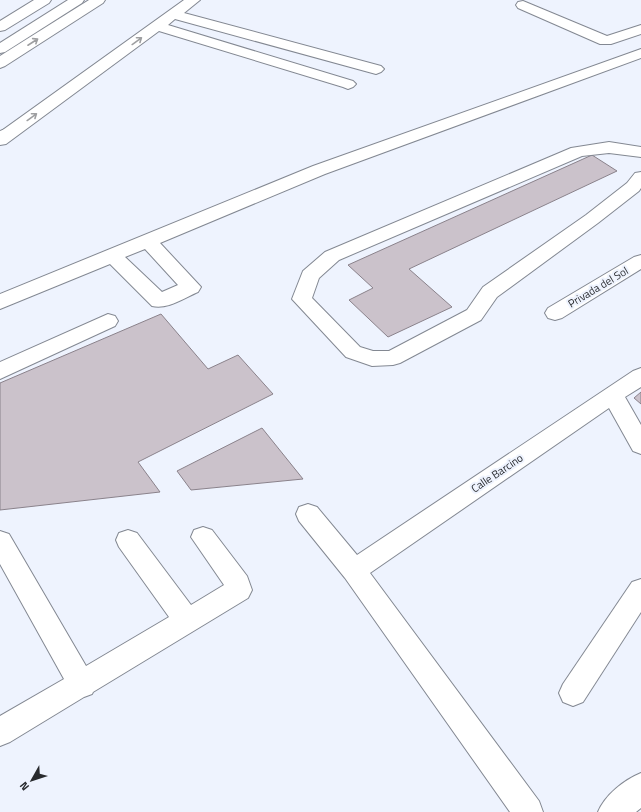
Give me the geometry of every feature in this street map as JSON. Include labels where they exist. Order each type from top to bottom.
[{"type":"main road","points":[[0,39],[63,0]]},
{"type":"main road","points":[[0,49],[78,0]]},
{"type":"main road","points":[[0,63],[98,0]]},
{"type":"main road","points":[[4,137],[194,0]]},
{"type":"main road","points":[[0,27],[38,2]]},
{"type":"main road","points":[[523,5],[605,41],[641,29]]},
{"type":"main road","points":[[175,15],[376,69]]},
{"type":"main road","points":[[158,26],[348,84]]},
{"type":"main road","points":[[0,302],[319,170],[641,53]]},
{"type":"main road","points":[[641,152],[617,147],[595,148],[577,152],[332,256],[310,275],[302,299],[353,352],[372,359],[393,358],[474,315],[490,292],[592,219],[633,187],[641,177]]},
{"type":"main road","points":[[113,256],[159,301],[191,287],[148,241]]},
{"type":"main road","name":"Privada del Sol","points":[[555,313],[641,261]]},
{"type":"main road","points":[[0,371],[108,321]]},
{"type":"main road","name":"Calle Barcino","points":[[354,570],[641,376]]},
{"type":"main road","points":[[613,395],[629,420],[641,445]]},
{"type":"main road","points":[[308,514],[354,570],[528,812]]},
{"type":"main road","points":[[0,732],[82,685],[238,590],[238,584],[203,536]]},
{"type":"main road","points":[[128,540],[187,621]]},
{"type":"main road","points":[[0,541],[82,685]]},
{"type":"main road","points":[[573,693],[641,590]]},
{"type":"main road","points":[[613,812],[641,788]]},
{"type":"building","points":[[592,155],[617,171],[409,269],[452,307],[388,337],[349,300],[373,288],[348,265]]},
{"type":"building","points":[[161,314],[208,369],[238,355],[273,394],[138,462],[160,492],[0,510],[0,383]]},
{"type":"building","points":[[641,392],[641,404],[634,398]]},
{"type":"building","points":[[262,428],[303,479],[191,490],[177,471]]}]
